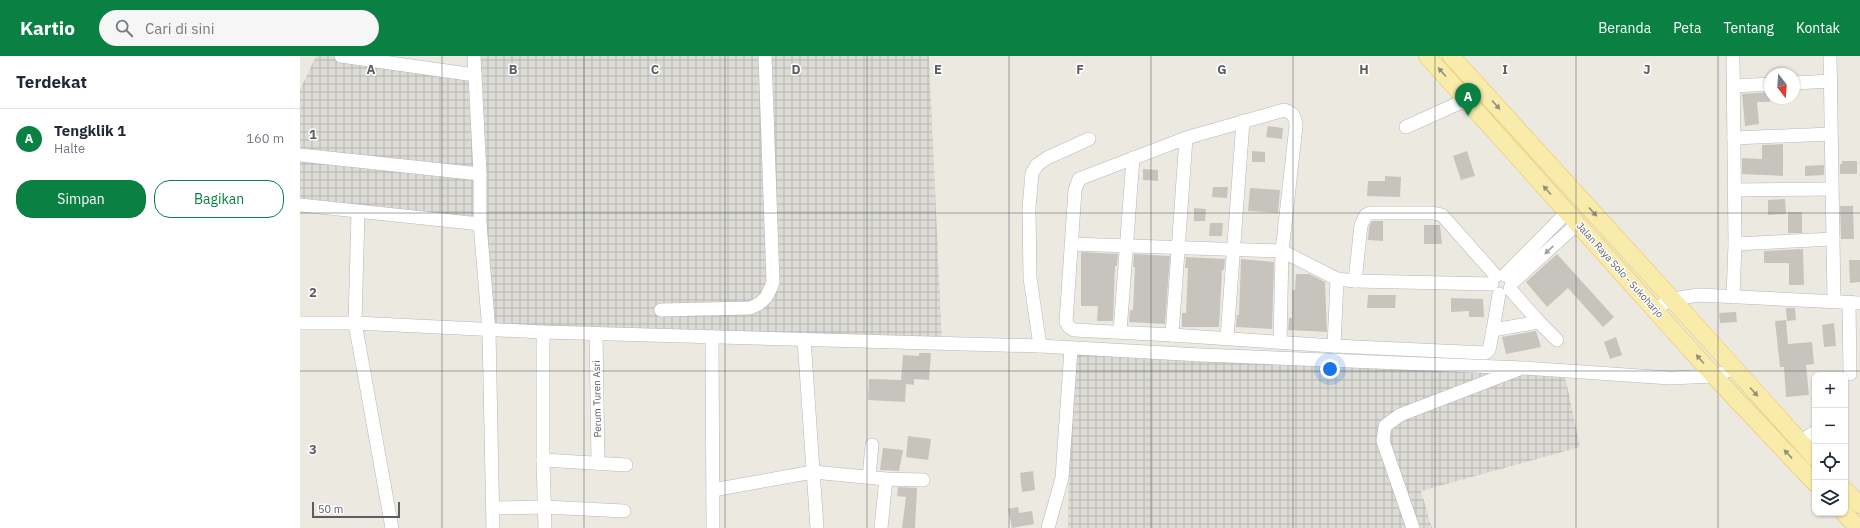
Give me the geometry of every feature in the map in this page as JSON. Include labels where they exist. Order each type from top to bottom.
[{"type":"main road","name":"Jalan Raya Solo - Sukoharjo","points":[[1427,56],[1714,376],[1812,480]]},
{"type":"main road","name":"Jalan Raya Solo - Sukoharjo","points":[[1450,56],[1812,455]]},
{"type":"main road","points":[[1848,493],[1860,505]]},
{"type":"main road","points":[[1847,516],[1858,528]]},
{"type":"street","points":[[342,56],[475,75]]},
{"type":"street","points":[[474,56],[480,174],[480,224],[489,331],[493,528]]},
{"type":"street","points":[[661,310],[750,308],[762,303],[769,296],[773,282],[765,56]]},
{"type":"street","points":[[1733,297],[1735,244],[1734,56]]},
{"type":"street","points":[[1830,56],[1834,301]]},
{"type":"street","points":[[1800,83],[1831,81]]},
{"type":"street","points":[[1734,86],[1764,84]]},
{"type":"street","points":[[1406,127],[1466,100]]},
{"type":"street","points":[[1280,342],[1282,252],[1296,126],[1295,116],[1290,112],[1284,110],[1186,138],[1081,178],[1077,182],[1075,190],[1066,322],[1068,326],[1074,330],[1227,338],[1280,342],[1334,346],[1485,352],[1489,350],[1502,284],[1572,217]]},
{"type":"street","points":[[1227,338],[1232,250],[1243,121]]},
{"type":"street","points":[[1734,138],[1831,134]]},
{"type":"street","points":[[1172,335],[1186,138]]},
{"type":"street","points":[[1040,346],[1030,278],[1029,208],[1032,172],[1037,165],[1047,158],[1089,139]]},
{"type":"street","points":[[300,155],[480,174]]},
{"type":"street","points":[[1120,332],[1125,246],[1133,158]]},
{"type":"street","points":[[1734,190],[1832,190]]},
{"type":"street","points":[[300,205],[480,224]]},
{"type":"street","points":[[358,212],[355,323],[392,528]]},
{"type":"street","points":[[1355,281],[1361,225],[1366,215],[1370,213],[1433,213],[1442,215],[1502,284],[1557,340]]},
{"type":"street","points":[[1735,244],[1833,239]]},
{"type":"street","points":[[1071,244],[1282,252],[1337,279],[1355,281],[1502,284]]},
{"type":"street","points":[[1334,346],[1337,279]]},
{"type":"street","points":[[1655,309],[1672,299],[1699,295],[1855,302],[1850,374]]},
{"type":"street","points":[[1493,330],[1538,322]]},
{"type":"street","points":[[300,323],[355,323],[489,331],[1040,346],[1071,349],[1523,368],[1670,378],[1714,376],[1733,369]]},
{"type":"street","points":[[543,332],[543,460],[545,528]]},
{"type":"street","name":"Perum Turen Asri","points":[[596,334],[598,463]]},
{"type":"street","points":[[712,337],[713,528]]},
{"type":"street","points":[[804,339],[817,528]]},
{"type":"street","points":[[1048,528],[1062,478],[1071,349]]},
{"type":"street","points":[[1413,528],[1383,441],[1385,426],[1400,416],[1523,368]]},
{"type":"street","points":[[1799,442],[1812,434]]},
{"type":"street","points":[[869,477],[872,445]]},
{"type":"street","points":[[543,460],[626,465]]},
{"type":"street","points":[[713,490],[813,472],[886,479],[923,480]]},
{"type":"street","points":[[881,528],[886,479]]},
{"type":"street","points":[[493,508],[545,507],[624,511]]},
{"type":"shaded area","points":[[316,56],[341,56],[474,75],[474,56],[929,56],[942,343],[489,331],[480,224],[300,204],[300,90]]},
{"type":"shaded area","points":[[1071,349],[1564,371],[1580,447],[1421,491],[1432,528],[1068,528]]},
{"type":"building","points":[[1764,92],[1764,102],[1757,102],[1759,124],[1745,126],[1742,94]]},
{"type":"building","points":[[1268,126],[1283,128],[1282,139],[1266,137]]},
{"type":"building","points":[[1783,144],[1783,176],[1742,174],[1742,158],[1762,159],[1762,145]]},
{"type":"building","points":[[1252,151],[1265,152],[1265,162],[1252,162]]},
{"type":"building","points":[[1467,151],[1475,176],[1461,180],[1453,156]]},
{"type":"building","points":[[1842,161],[1857,161],[1857,174],[1840,174],[1840,164],[1842,164]]},
{"type":"building","points":[[1824,165],[1824,175],[1805,176],[1805,166]]},
{"type":"building","points":[[1143,169],[1158,170],[1158,181],[1143,180]]},
{"type":"building","points":[[1385,176],[1401,177],[1400,197],[1367,196],[1368,181],[1385,181]]},
{"type":"building","points":[[1213,187],[1228,187],[1227,198],[1212,197]]},
{"type":"building","points":[[1250,188],[1280,190],[1278,213],[1248,211]]},
{"type":"building","points":[[1785,199],[1786,214],[1768,215],[1768,200]]},
{"type":"building","points":[[1840,206],[1853,206],[1854,239],[1841,239]]},
{"type":"building","points":[[1194,208],[1206,209],[1205,221],[1194,221]]},
{"type":"building","points":[[1788,212],[1802,212],[1802,233],[1788,233]]},
{"type":"building","points":[[1372,221],[1383,221],[1383,241],[1368,240],[1369,227]]},
{"type":"building","points":[[1210,223],[1223,223],[1222,236],[1209,236]]},
{"type":"building","points":[[1424,225],[1440,225],[1442,244],[1424,244]]},
{"type":"building","points":[[1803,249],[1804,285],[1789,285],[1788,263],[1764,263],[1764,251]]},
{"type":"building","points":[[1081,252],[1118,254],[1117,266],[1115,266],[1113,321],[1097,321],[1098,306],[1081,306]]},
{"type":"building","points":[[1134,254],[1170,256],[1165,324],[1129,322],[1130,310],[1133,310],[1135,267],[1133,267]]},
{"type":"building","points":[[1557,254],[1614,317],[1603,327],[1568,288],[1547,307],[1526,282]]},
{"type":"building","points":[[1186,257],[1225,259],[1224,270],[1222,270],[1219,327],[1182,327],[1182,313],[1186,313],[1188,268],[1185,268]]},
{"type":"building","points":[[1241,259],[1274,262],[1272,329],[1236,327],[1237,315],[1239,315]]},
{"type":"building","points":[[1849,260],[1860,260],[1860,282],[1850,283]]},
{"type":"building","points":[[1296,274],[1309,274],[1325,282],[1327,332],[1288,330],[1289,318],[1292,318],[1292,290],[1295,290]]},
{"type":"building","points":[[1368,295],[1396,295],[1395,308],[1367,308]]},
{"type":"building","points":[[1451,298],[1483,299],[1484,317],[1469,317],[1469,311],[1451,312]]},
{"type":"building","points":[[1786,308],[1795,308],[1796,320],[1787,321]]},
{"type":"building","points":[[1736,312],[1737,322],[1720,323],[1719,313]]},
{"type":"building","points":[[1786,320],[1788,344],[1812,342],[1814,364],[1806,365],[1809,395],[1786,397],[1784,367],[1780,367],[1775,321]]},
{"type":"building","points":[[1834,323],[1836,346],[1824,347],[1822,325]]},
{"type":"building","points":[[1536,331],[1541,347],[1506,354],[1502,337]]},
{"type":"building","points":[[1616,337],[1622,355],[1610,359],[1604,342]]},
{"type":"building","points":[[919,353],[931,353],[929,380],[914,379],[914,385],[906,384],[905,402],[868,400],[869,379],[901,380],[903,355],[919,356]]},
{"type":"building","points":[[908,436],[931,439],[928,460],[906,457]]},
{"type":"building","points":[[883,448],[903,450],[899,471],[880,470]]},
{"type":"building","points":[[1033,471],[1035,490],[1022,492],[1020,473]]},
{"type":"building","points":[[898,487],[917,488],[915,528],[902,528],[906,497],[897,496]]},
{"type":"building","points":[[1018,507],[1019,513],[1032,511],[1034,524],[1012,528],[1008,509]]},
{"type":"place","name":"Tengklik 1","points":[[1468,116]]}]
